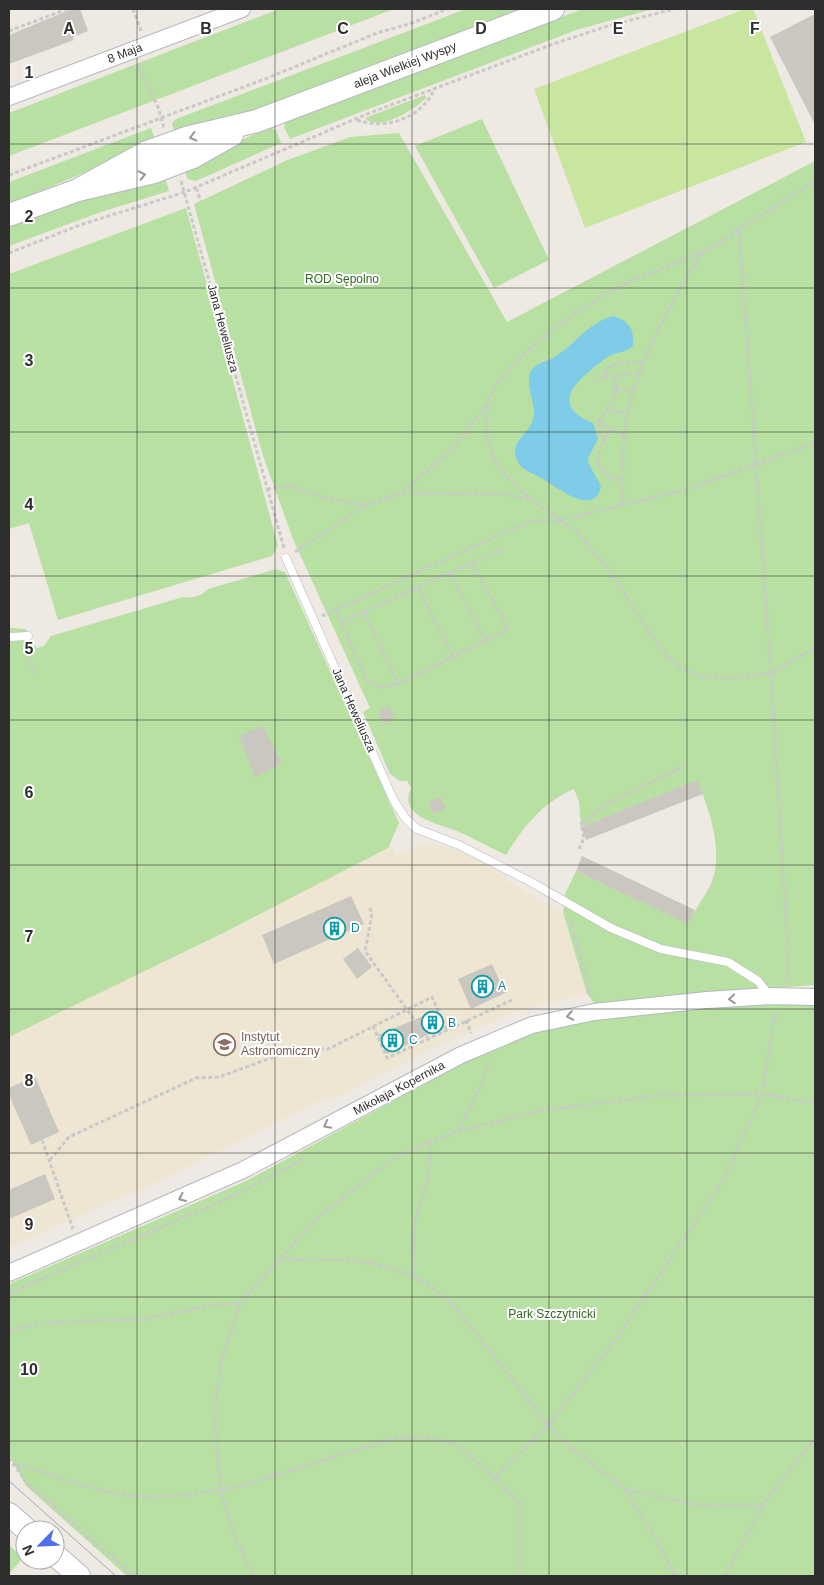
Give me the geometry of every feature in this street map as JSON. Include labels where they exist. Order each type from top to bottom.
[{"type":"main road","name":"aleja Wielkiej Wyspy","points":[[9,215],[78,190],[147,152],[186,138],[257,121],[553,9]]},
{"type":"main road","points":[[65,1564],[79,1576]]},
{"type":"street","name":"8 Maja","points":[[9,97],[242,9]]},
{"type":"street","name":"Mikołaja Kopernika","points":[[9,1273],[243,1170],[477,1048],[532,1025],[594,1012],[770,996],[787,1005],[815,997]]},
{"type":"lane","name":"Jana Heweliusza","points":[[286,558],[393,798],[405,818],[417,829],[460,845],[612,928],[661,949],[728,962],[758,981],[770,996]]},
{"type":"lane","points":[[9,637],[19,638],[28,636]]},
{"type":"path","points":[[9,31],[67,9]]},
{"type":"path","points":[[133,9],[142,37]]},
{"type":"path","points":[[9,175],[339,50],[377,33],[409,24],[448,9]]},
{"type":"path","points":[[9,253],[80,225],[196,188],[256,160],[396,103],[433,91],[556,44],[608,26],[674,9]]},
{"type":"path","points":[[134,57],[162,118]]},
{"type":"path","points":[[357,120],[381,124],[403,119],[424,105],[433,91]]},
{"type":"path","points":[[402,493],[455,446],[488,403],[504,375],[558,326],[623,285],[703,251],[727,238],[815,182]]},
{"type":"path","points":[[196,188],[202,201]]},
{"type":"path","name":"Jana Heweliusza","points":[[185,192],[286,558]]},
{"type":"path","points":[[495,1478],[548,1425],[611,1346],[724,1179],[762,1094],[774,1020],[777,1014],[787,1005],[787,937],[771,673],[739,229]]},
{"type":"path","points":[[622,505],[628,413],[640,372],[671,302],[703,251]]},
{"type":"path","points":[[605,377],[606,368],[620,363],[644,362]]},
{"type":"path","points":[[595,381],[605,377],[640,372]]},
{"type":"path","points":[[598,421],[613,402],[616,389],[614,376]]},
{"type":"path","points":[[616,389],[634,391]]},
{"type":"path","points":[[488,403],[487,430],[493,457],[507,478],[533,500],[577,532],[608,569],[658,645],[679,667],[703,678],[736,678],[771,673],[815,648]]},
{"type":"path","points":[[607,410],[628,413]]},
{"type":"path","points":[[598,421],[618,433],[626,434]]},
{"type":"path","points":[[598,421],[604,440]]},
{"type":"path","points":[[612,428],[597,456],[600,471],[615,480],[624,479]]},
{"type":"path","points":[[315,620],[504,532],[530,522],[560,520],[686,490],[815,443]]},
{"type":"path","points":[[267,489],[289,486],[324,498],[365,506]]},
{"type":"path","points":[[286,558],[365,506],[402,493],[503,494],[533,500]]},
{"type":"path","points":[[341,622],[503,549]]},
{"type":"path","points":[[336,610],[368,682],[382,687],[398,684],[508,629],[472,563]]},
{"type":"path","points":[[450,573],[485,640]]},
{"type":"path","points":[[418,588],[453,656]]},
{"type":"path","points":[[364,612],[398,684]]},
{"type":"path","points":[[19,638],[34,674]]},
{"type":"path","points":[[579,849],[584,838],[582,824],[600,809],[626,793],[658,781],[684,766]]},
{"type":"path","points":[[567,902],[594,1012]]},
{"type":"path","points":[[370,908],[372,914],[365,951],[428,1039]]},
{"type":"path","points":[[50,1160],[69,1137],[196,1078],[219,1077],[298,1048],[328,1049],[432,997],[447,1030]]},
{"type":"path","points":[[373,1026],[387,1058],[512,1000]]},
{"type":"path","points":[[768,1014],[777,1014],[787,1005]]},
{"type":"path","points":[[481,1065],[497,1058]]},
{"type":"path","points":[[458,1131],[484,1079],[489,1061]]},
{"type":"path","points":[[254,1576],[237,1541],[220,1490],[216,1436],[217,1388],[222,1359],[240,1303],[317,1218],[356,1185],[393,1158],[458,1131],[545,1110],[661,1095],[762,1094],[815,1103]]},
{"type":"path","points":[[42,1140],[78,1243]]},
{"type":"path","points":[[413,1275],[414,1225],[428,1177],[432,1143]]},
{"type":"path","points":[[9,1293],[238,1194],[306,1157]]},
{"type":"path","points":[[281,1258],[305,1261],[345,1260],[413,1275],[441,1293],[456,1308],[548,1425],[568,1445],[625,1488],[676,1576]]},
{"type":"path","points":[[9,1330],[43,1323],[144,1319],[210,1306],[240,1303]]},
{"type":"path","points":[[16,1466],[24,1466],[92,1488],[128,1495],[157,1496],[220,1490],[274,1477],[391,1439],[424,1437],[456,1444],[495,1478],[520,1504],[520,1576]]},
{"type":"path","points":[[725,1576],[763,1505],[815,1438]]},
{"type":"path","points":[[9,1458],[28,1484],[134,1576]]},
{"type":"path","points":[[625,1488],[696,1504],[763,1505]]},
{"type":"shaded area","name":"Instytut Astronomiczny","points":[[390,844],[396,855],[422,845],[440,845],[458,850],[484,861],[506,875],[506,880],[563,913],[587,994],[517,1011],[425,1052],[332,1101],[329,1096],[147,1187],[9,1247],[9,1037],[225,932],[388,848]]},
{"type":"green space","points":[[279,9],[394,9],[9,156],[9,113]]},
{"type":"green space","points":[[466,9],[522,9],[261,109],[175,135],[172,123],[176,119]]},
{"type":"green space","points":[[583,9],[653,9],[579,29],[290,139],[284,127],[286,121]]},
{"type":"green space","points":[[745,9],[753,9],[806,142],[585,228],[534,89]]},
{"type":"green space","points":[[425,95],[426,98],[421,103],[397,118],[379,123],[371,122],[365,118]]},
{"type":"green space","points":[[482,119],[549,260],[494,288],[415,146]]},
{"type":"green space","points":[[270,127],[276,130],[281,143],[196,181],[188,179],[183,167]]},
{"type":"green space","points":[[151,128],[156,143],[9,204],[9,182]]},
{"type":"green space","name":"ROD Sępolno","points":[[399,133],[507,322],[815,161],[815,985],[669,995],[595,1004],[587,994],[563,912],[565,894],[576,871],[688,923],[710,886],[716,861],[716,847],[711,819],[697,781],[581,827],[579,802],[574,789],[543,808],[527,825],[506,855],[461,833],[421,817],[414,812],[410,805],[408,798],[411,788],[407,781],[400,781],[390,774],[363,712],[370,708],[293,539],[263,456],[194,204],[285,161],[350,137]]},
{"type":"green space","points":[[164,174],[169,191],[101,212],[9,246],[9,227],[63,205]]},
{"type":"green space","points":[[186,208],[278,546],[272,556],[58,620],[29,523],[9,529],[9,274]]},
{"type":"green space","points":[[276,569],[285,572],[399,823],[388,848],[225,932],[9,1037],[9,628],[26,629],[28,636],[37,648],[44,646],[51,636],[183,597],[197,596],[208,589]]},
{"type":"green space","name":"Park Szczytnicki","points":[[815,1004],[815,1576],[127,1576],[26,1486],[9,1454],[9,1284],[246,1181],[476,1056],[539,1030],[617,1015],[732,1006]]},
{"type":"green space","points":[[9,1545],[15,1551],[15,1567],[9,1574]]},
{"type":"water","points":[[613,316],[627,323],[632,330],[633,346],[625,351],[609,356],[598,364],[575,386],[569,399],[575,412],[593,423],[598,439],[588,458],[589,464],[601,486],[597,495],[592,500],[584,500],[566,494],[526,470],[518,462],[515,450],[516,445],[529,427],[534,416],[529,386],[531,370],[559,354],[595,324]]},
{"type":"building","points":[[72,9],[80,9],[88,31],[73,37],[74,40],[9,64],[9,35]]},
{"type":"building","points":[[815,14],[815,125],[770,37]]},
{"type":"building","points":[[389,706],[394,718],[383,723],[378,712]]},
{"type":"building","points":[[263,726],[282,764],[255,777],[239,736]]},
{"type":"building","points":[[697,780],[703,794],[586,840],[581,827]]},
{"type":"building","points":[[440,797],[446,808],[434,814],[428,802]]},
{"type":"building","points":[[582,856],[695,910],[688,924],[576,871]]},
{"type":"building","name":"D","points":[[351,896],[364,924],[274,964],[262,935]]},
{"type":"building","points":[[358,948],[372,967],[357,979],[343,959]]},
{"type":"building","name":"A","points":[[492,964],[505,993],[471,1009],[458,979]]},
{"type":"building","points":[[435,1011],[442,1028],[387,1054],[378,1035]]},
{"type":"building","points":[[35,1076],[59,1132],[31,1145],[9,1095],[9,1088]]},
{"type":"building","points":[[45,1174],[55,1199],[9,1219],[9,1190]]},
{"type":"tram line","points":[[9,1481],[116,1576]]},
{"type":"place","name":"D","points":[[335,928]]},
{"type":"place","name":"A","points":[[482,986]]},
{"type":"place","name":"B","points":[[432,1023]]},
{"type":"place","name":"C","points":[[393,1040]]},
{"type":"place","name":"Instytut Astronomiczny","points":[[225,1044]]}]
